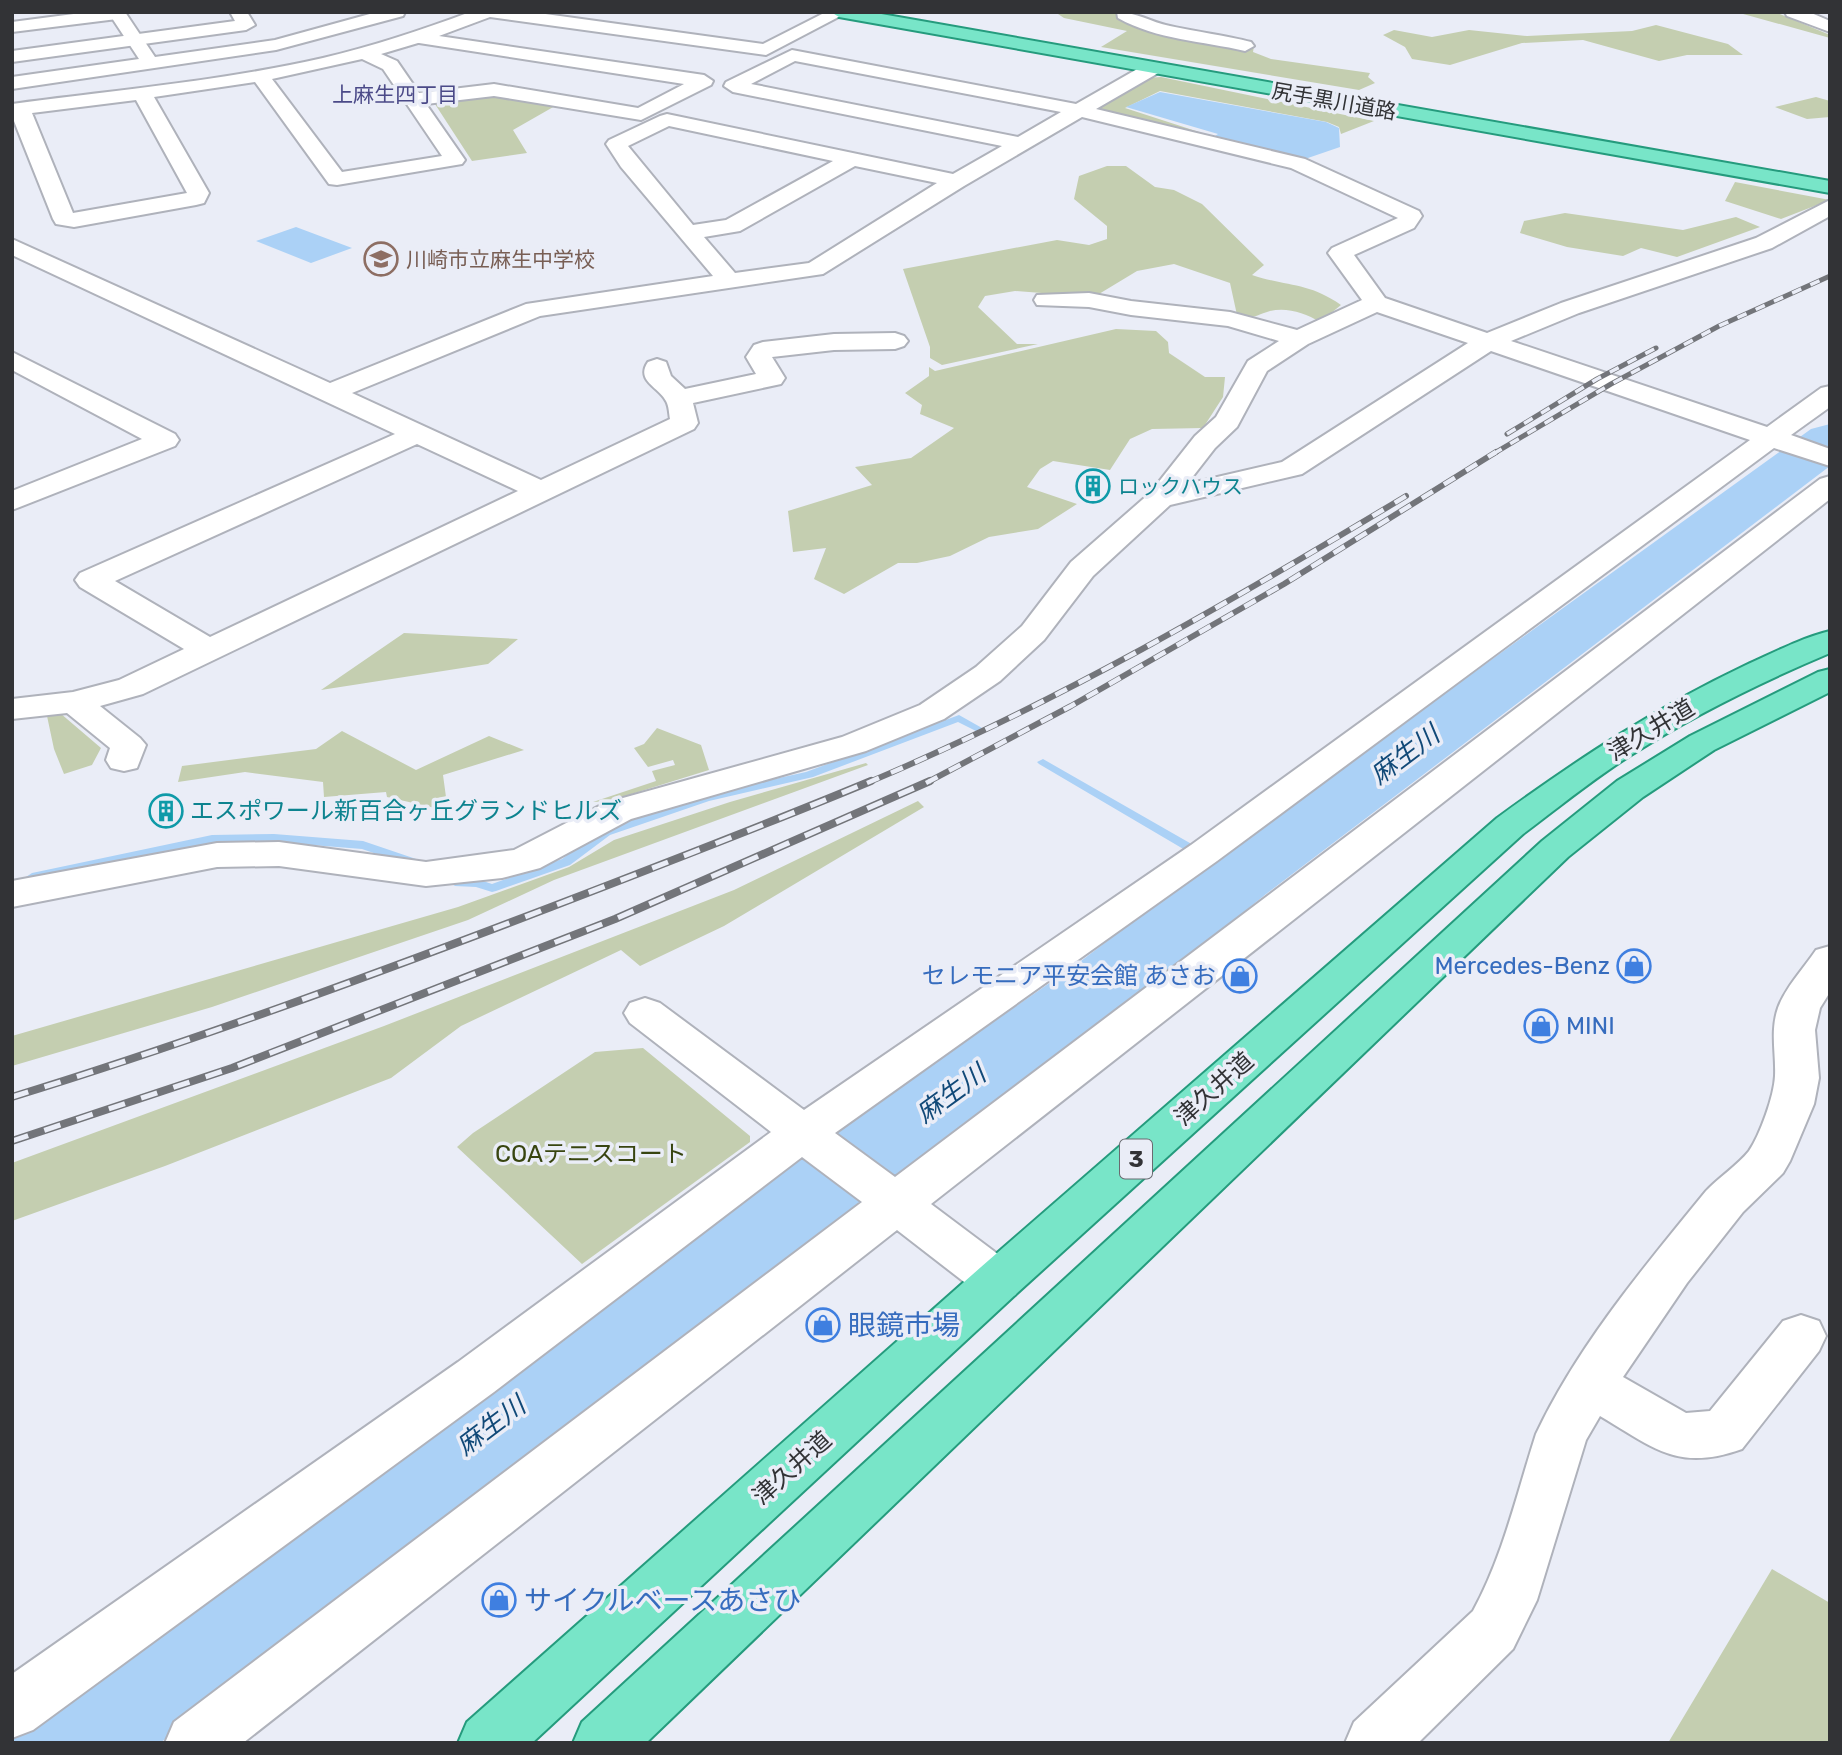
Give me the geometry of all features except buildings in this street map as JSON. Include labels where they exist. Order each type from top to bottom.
[{"type":"main road","name":"尻手黒川道路","points":[[840,12],[1830,187]]},
{"type":"main road","name":"津久井道","points":[[488,1743],[1510,826],[1588,768],[1662,722],[1732,683],[1830,641]]},
{"type":"main road","name":"津久井道","points":[[603,1743],[1555,849],[1630,789],[1702,743],[1830,679]]},
{"type":"street","points":[[12,57],[246,24],[238,12]]},
{"type":"street","points":[[12,83],[276,45],[397,12]]},
{"type":"street","points":[[142,93],[198,193],[196,198],[64,219],[17,109],[260,74],[364,53],[489,12],[766,50],[840,12]]},
{"type":"street","points":[[1139,12],[1124,14],[1145,24],[1220,38],[1245,46]]},
{"type":"street","points":[[1793,12],[1830,27]]},
{"type":"street","points":[[12,27],[117,13],[150,64]]},
{"type":"street","points":[[412,100],[494,90],[641,114],[704,81],[419,37]]},
{"type":"street","points":[[260,74],[337,179],[455,160],[390,65],[364,53]]},
{"type":"street","points":[[1021,144],[733,86],[792,55],[1078,110],[1297,163],[1411,216],[1406,223],[1340,253],[1376,303],[1830,458]]},
{"type":"street","points":[[329,393],[535,309],[815,269],[956,181],[1153,68]]},
{"type":"street","points":[[730,282],[628,163],[616,144],[667,120],[956,181]]},
{"type":"street","points":[[686,233],[732,226],[854,159]]},
{"type":"street","points":[[1160,499],[1292,468],[1488,341],[1570,309],[1764,243],[1830,207]]},
{"type":"street","points":[[12,246],[541,491]]},
{"type":"street","points":[[12,274],[48,262]]},
{"type":"street","points":[[1046,300],[1089,300],[1131,308],[1230,319],[1299,339]]},
{"type":"street","points":[[12,894],[217,856],[279,854],[426,874],[488,869],[527,859],[579,829],[618,811],[854,744],[932,712],[988,674],[1033,633],[1082,569],[1160,499],[1205,442],[1227,421],[1257,366],[1299,339],[1376,303]]},
{"type":"street","points":[[679,398],[772,378],[758,357],[763,350],[834,342],[895,341]]},
{"type":"street","points":[[12,360],[165,440],[12,501]]},
{"type":"street","points":[[12,709],[74,702],[131,687],[684,423],[679,398],[658,378],[657,367]]},
{"type":"street","points":[[12,1709],[476,1377],[736,1180],[812,1139],[1215,845],[1780,442],[1830,394]]},
{"type":"street","points":[[208,650],[91,580],[417,434]]},
{"type":"street","points":[[195,1743],[887,1196],[1630,640],[1830,485]]},
{"type":"street","points":[[74,702],[128,745],[124,760]]},
{"type":"street","points":[[1375,1743],[1493,1630],[1509,1600],[1524,1558],[1562,1434],[1616,1344],[1670,1269],[1727,1199],[1767,1161],[1792,1104],[1797,1078],[1794,1030],[1799,1007],[1830,960]]},
{"type":"street","points":[[645,1013],[999,1282]]},
{"type":"street","points":[[1591,1385],[1680,1436],[1724,1433],[1801,1336]]},
{"type":"green space","points":[[1055,12],[1128,12],[1160,26],[1234,39],[1254,46],[1253,52],[1271,59],[1370,73],[1368,77],[1375,83],[1359,90],[1101,47],[1127,31],[1064,18]]},
{"type":"green space","points":[[1736,12],[1775,12],[1830,35],[1830,38]]},
{"type":"green space","points":[[1656,25],[1728,44],[1743,55],[1687,55],[1659,61],[1583,40],[1522,43],[1450,65],[1412,59],[1405,47],[1383,35],[1394,30],[1432,37],[1469,30],[1527,36],[1632,31]]},
{"type":"green space","points":[[1161,77],[1374,121],[1341,134],[1339,127],[1327,122],[1160,91],[1125,108],[1199,132],[1194,135],[1102,112],[1097,108],[1147,78]]},
{"type":"green space","points":[[493,94],[555,106],[513,130],[527,153],[472,161],[433,101]]},
{"type":"green space","points":[[1816,97],[1830,101],[1830,117],[1807,119],[1775,107]]},
{"type":"green space","points":[[1107,166],[1126,166],[1155,187],[1174,190],[1202,204],[1264,265],[1252,275],[1318,292],[1341,305],[1320,322],[1289,310],[1270,311],[1251,317],[1237,315],[1230,283],[1174,264],[1137,271],[1094,297],[1015,291],[985,296],[978,307],[1017,344],[1038,344],[942,365],[930,358],[930,347],[903,269],[1057,240],[1089,245],[1107,239],[1107,226],[1074,199],[1079,176]]},
{"type":"green space","points":[[1735,182],[1830,200],[1781,219],[1725,201]]},
{"type":"green space","points":[[1565,213],[1683,230],[1736,217],[1760,227],[1677,257],[1641,248],[1623,256],[1567,247],[1520,233],[1524,221]]},
{"type":"green space","points":[[1116,329],[1156,331],[1168,342],[1169,353],[1205,377],[1225,377],[1223,397],[1203,428],[1152,429],[1130,439],[1110,470],[1053,461],[1040,469],[1027,487],[1077,504],[1038,529],[989,537],[950,556],[917,563],[898,563],[844,594],[814,579],[826,548],[793,552],[788,511],[872,485],[855,467],[911,458],[954,428],[920,414],[922,405],[905,393],[929,376],[929,367],[935,371]]},
{"type":"green space","points":[[404,633],[518,639],[488,664],[321,690]]},
{"type":"green space","points":[[60,713],[101,748],[92,765],[64,774],[54,749],[47,716]]},
{"type":"green space","points":[[657,728],[701,745],[709,770],[609,801],[593,802],[656,781],[652,771],[675,765],[673,760],[648,767],[634,748],[644,744]]},
{"type":"green space","points":[[342,731],[416,770],[489,736],[524,750],[443,775],[446,797],[435,808],[387,797],[386,792],[324,797],[323,782],[245,772],[178,782],[182,766],[316,749]]},
{"type":"green space","points":[[866,763],[868,765],[554,880],[468,920],[212,1007],[12,1066],[12,1036],[458,907],[569,867],[614,840],[730,802]]},
{"type":"green space","points":[[918,801],[924,807],[724,926],[640,966],[621,950],[461,1026],[391,1078],[165,1166],[12,1221],[12,1163],[384,1026],[734,890]]},
{"type":"green space","name":"COAテニスコート","points":[[643,1048],[750,1136],[750,1142],[582,1264],[457,1147],[473,1133],[595,1052]]},
{"type":"green space","points":[[1772,1569],[1830,1603],[1830,1743],[1668,1743]]},
{"type":"water","points":[[1160,92],[1326,122],[1339,128],[1340,147],[1305,159],[1215,136],[1218,134],[1126,107]]},
{"type":"water","points":[[296,227],[352,248],[311,263],[256,241]]},
{"type":"waterway","name":"麻生川","points":[[67,1743],[562,1373],[1105,983],[1240,877],[1830,440]]},
{"type":"waterway","points":[[455,882],[477,883],[492,888],[566,862],[606,832],[706,798],[809,775],[959,718],[976,728]]},
{"type":"waterway","points":[[1043,762],[1240,877]]},
{"type":"waterway","points":[[32,877],[212,839],[274,838],[363,845],[415,863]]},
{"type":"railway","points":[[1493,454],[1611,384],[1719,326],[1830,276]]},
{"type":"railway","points":[[1507,434],[1597,379],[1656,348]]},
{"type":"railway","points":[[929,782],[1071,706],[1284,584],[1496,452]]},
{"type":"railway","points":[[867,783],[1006,720],[1142,649],[1406,496]]},
{"type":"railway","points":[[12,1097],[216,1030],[350,982],[671,861],[871,781]]},
{"type":"railway","points":[[12,1141],[232,1068],[615,919],[929,782]]},
{"type":"place","name":"川崎市立麻生中学校","points":[[381,259]]},
{"type":"place","name":"ロックハウス","points":[[1093,486]]},
{"type":"place","name":"エスポワール新百合ヶ丘グランドヒルズ","points":[[166,811]]},
{"type":"place","name":"Mercedes-Benz","points":[[1634,966]]},
{"type":"place","name":"セレモニア平安会館 あさお","points":[[1240,976]]},
{"type":"place","name":"MINI","points":[[1541,1026]]},
{"type":"place","name":"眼鏡市場","points":[[823,1325]]},
{"type":"place","name":"サイクルベースあさひ","points":[[499,1600]]},
{"type":"district","name":"上麻生四丁目","points":[[395,94]]}]
